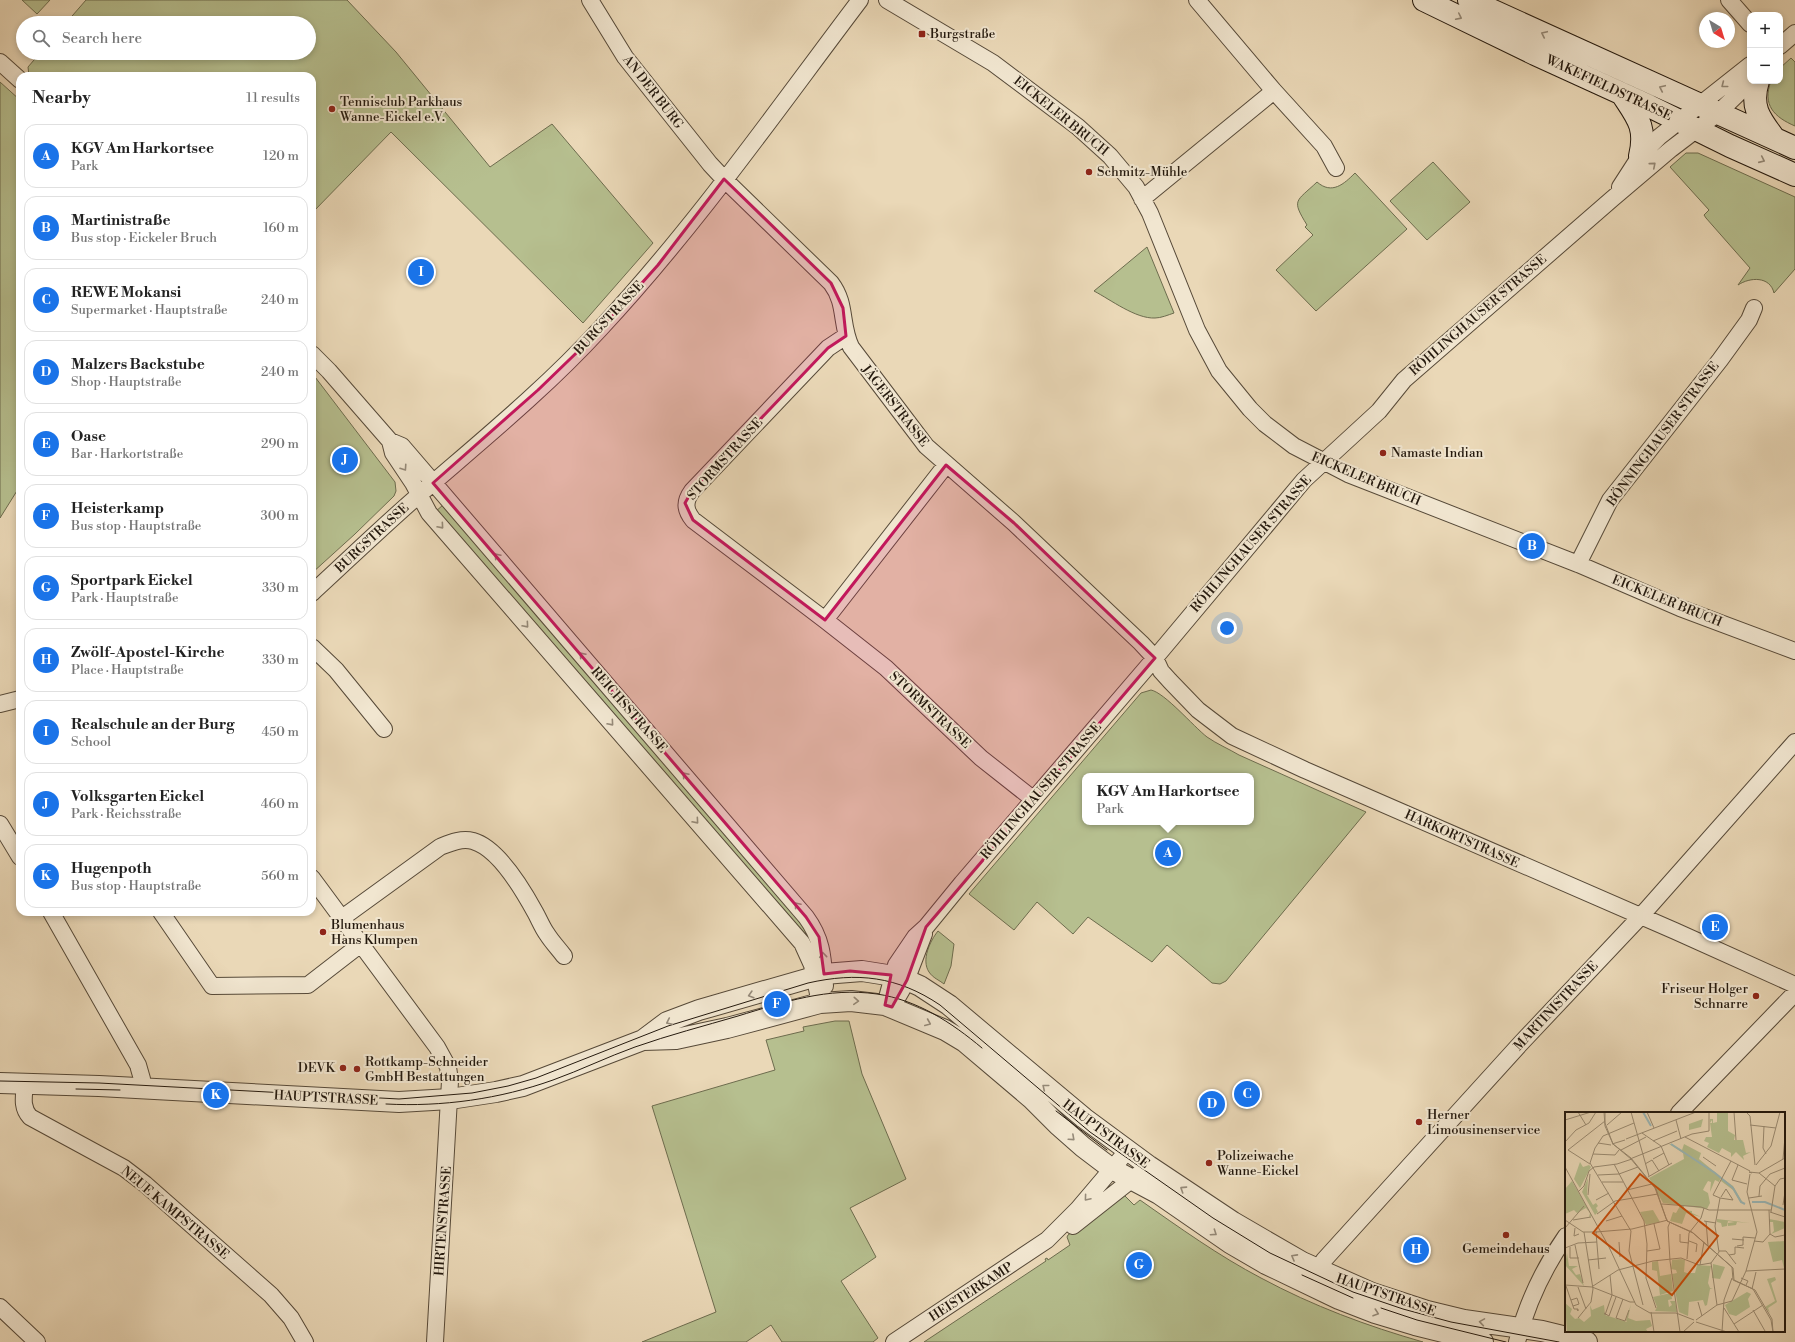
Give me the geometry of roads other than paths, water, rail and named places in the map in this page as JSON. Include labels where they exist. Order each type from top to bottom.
[{"type":"main road","name":"WAKEFIELDSTRASSE","points":[[1424,0],[1730,146],[1795,175]]},
{"type":"main road","name":"WAKEFIELDSTRASSE","points":[[1469,0],[1717,114],[1795,148]]},
{"type":"main road","points":[[1757,84],[1754,95],[1755,106],[1764,125],[1774,138]]},
{"type":"main road","points":[[1622,94],[1641,124],[1643,135],[1640,156]]},
{"type":"street","name":"AN DER BURG","points":[[590,0],[625,57],[683,132],[724,179]]},
{"type":"street","name":"BURGSTRASSE","points":[[316,589],[419,494],[538,390],[599,330],[658,265],[860,0]]},
{"type":"street","name":"EICKELER BRUCH","points":[[887,0],[993,63],[1078,127],[1117,164],[1136,187],[1160,235],[1198,330],[1219,371],[1236,393],[1265,424],[1294,446],[1348,474],[1578,564],[1680,608],[1795,651]]},
{"type":"street","points":[[1197,0],[1274,91],[1324,146],[1336,168]]},
{"type":"street","points":[[1729,0],[1747,21]]},
{"type":"street","points":[[1783,43],[1795,33]]},
{"type":"street","points":[[0,62],[16,76]]},
{"type":"street","name":"RÖHLINGHAUSER STRASSE","points":[[1612,198],[1640,156],[1678,120],[1747,67]]},
{"type":"street","name":"RÖHLINGHAUSER STRASSE","points":[[888,1006],[899,977],[926,927],[1290,497],[1323,462],[1379,411],[1404,380],[1612,198],[1671,149],[1698,130],[1717,114],[1748,84]]},
{"type":"street","points":[[1142,199],[1274,91]]},
{"type":"street","name":"JÄGERSTRASSE","points":[[724,179],[837,290],[842,304],[846,336],[852,347],[918,437],[946,465],[1014,523],[1155,658]]},
{"type":"street","name":"BÖNNINGHAUSER STRASSE","points":[[1578,564],[1610,500],[1720,360],[1749,320],[1754,308]]},
{"type":"street","name":"STORMSTRASSE","points":[[846,336],[828,348],[692,491],[686,503],[687,512],[693,520],[826,620],[886,668],[981,758],[1034,799]]},
{"type":"street","name":"REICHSSTRASSE","points":[[316,358],[390,441],[402,446],[806,917],[819,937],[822,947],[820,975],[823,1002]]},
{"type":"street","name":"REICHSSTRASSE","points":[[390,441],[393,453],[404,468],[429,513],[802,943],[810,960],[820,975]]},
{"type":"street","points":[[826,620],[946,465]]},
{"type":"street","points":[[316,651],[336,670],[384,729]]},
{"type":"street","name":"HARKORTSTRASSE","points":[[1155,658],[1162,671],[1170,681],[1198,710],[1232,736],[1305,770],[1675,931],[1795,985]]},
{"type":"street","points":[[0,704],[16,700]]},
{"type":"street","name":"MARTINISTRASSE","points":[[1318,1269],[1324,1260],[1521,1043],[1640,917],[1795,742]]},
{"type":"street","points":[[0,824],[16,851]]},
{"type":"street","points":[[342,918],[440,847],[458,841],[473,841],[491,852],[509,872],[524,893],[546,934],[564,956]]},
{"type":"street","name":"HIRTENSTRASSE","points":[[316,883],[441,1053],[448,1066],[450,1099],[435,1342]]},
{"type":"street","points":[[53,916],[138,1064],[142,1079],[142,1089]]},
{"type":"street","points":[[164,916],[212,986],[308,985],[361,944]]},
{"type":"street","name":"HAUPTSTRASSE","points":[[0,1083],[392,1102],[450,1099],[523,1086],[643,1040],[667,1022],[699,1010],[820,975],[850,971],[899,977],[949,1005],[1084,1118],[1149,1166],[1233,1222],[1318,1269],[1372,1293],[1427,1311],[1519,1335],[1542,1331],[1587,1342]]},
{"type":"street","points":[[1680,1112],[1795,992]]},
{"type":"street","name":"HAUPTSTRASSE","points":[[643,1040],[683,1038],[727,1028],[823,1002],[851,1001],[888,1006],[945,1030],[965,1042],[1031,1098],[1076,1142],[1112,1168],[1159,1194],[1230,1243],[1266,1264],[1339,1299],[1375,1313],[1415,1325],[1483,1342]]},
{"type":"street","name":"NEUE KAMPSTRASSE","points":[[25,1084],[24,1105],[25,1110],[30,1117],[124,1168],[145,1184],[271,1295],[291,1318],[305,1342]]},
{"type":"street","name":"HEISTERKAMP","points":[[1047,1240],[1078,1209],[1128,1150]]},
{"type":"street","name":"HEISTERKAMP","points":[[894,1342],[1047,1240],[1059,1235],[1149,1166]]},
{"type":"street","points":[[1519,1335],[1534,1292],[1550,1259],[1565,1237]]},
{"type":"street","points":[[0,1307],[37,1342]]},
{"type":"tram line","points":[[0,1081],[99,1083],[399,1099],[472,1093],[508,1086],[536,1078],[668,1026],[808,983],[843,978],[860,977],[876,979],[892,982],[908,988],[924,995],[940,1005],[1090,1132],[1213,1218],[1270,1253],[1353,1292],[1403,1309],[1451,1322],[1559,1342]]},
{"type":"tram line","points":[[386,1104],[407,1105],[449,1103],[492,1097],[533,1087],[648,1043],[789,1001],[824,994],[859,992],[877,994],[906,1001],[946,1021],[982,1048]]},
{"type":"tram line","points":[[76,1089],[120,1090]]},
{"type":"tram line","points":[[1056,1111],[1107,1150]]},
{"type":"tram line","points":[[1302,1275],[1353,1298]]},
{"type":"tram line","points":[[1381,1308],[1417,1320],[1506,1342]]},
{"type":"place","name":"Burgstraße","points":[[922,34]]},
{"type":"place","name":"Tennisclub Parkhaus Wanne-Eickel e.V.","points":[[332,109]]},
{"type":"place","name":"Schmitz-Mühle","points":[[1089,172]]},
{"type":"place","name":"Realschule an der Burg","points":[[421,272]]},
{"type":"place","name":"Namaste Indian","points":[[1383,453]]},
{"type":"place","name":"Volksgarten Eickel","points":[[345,460]]},
{"type":"place","name":"Martinistraße","points":[[1532,546]]},
{"type":"place","name":"KGV Am Harkortsee","points":[[1168,853]]},
{"type":"place","name":"Oase","points":[[1715,927]]},
{"type":"place","name":"Blumenhaus Hans Klumpen","points":[[323,932]]},
{"type":"place","name":"Friseur Holger Schnarre","points":[[1756,996]]},
{"type":"place","name":"Heisterkamp","points":[[777,1004]]},
{"type":"place","name":"DEVK","points":[[343,1068]]},
{"type":"place","name":"Rottkamp-Schneider GmbH Bestattungen","points":[[357,1069]]},
{"type":"place","name":"REWE Mokansi","points":[[1247,1094]]},
{"type":"place","name":"Hugenpoth","points":[[216,1095]]},
{"type":"place","name":"Malzers Backstube","points":[[1212,1104]]},
{"type":"place","name":"Herner Limousinenservice","points":[[1419,1122]]},
{"type":"place","name":"Polizeiwache Wanne-Eickel","points":[[1209,1163]]},
{"type":"place","name":"Gemeindehaus","points":[[1506,1235]]},
{"type":"place","name":"Zwölf-Apostel-Kirche","points":[[1416,1250]]},
{"type":"place","name":"Sportpark Eickel","points":[[1139,1265]]}]
